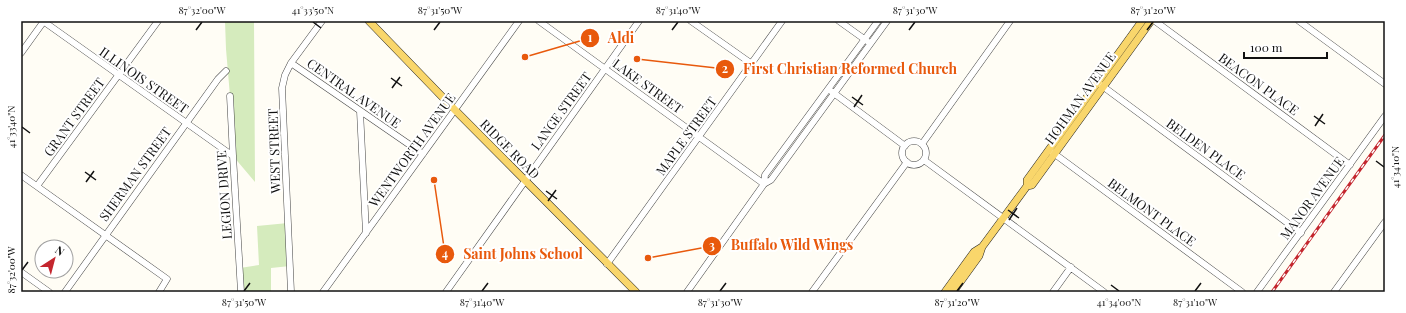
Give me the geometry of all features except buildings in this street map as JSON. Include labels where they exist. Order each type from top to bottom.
[{"type":"main road","name":"RIDGE ROAD","points":[[369,21],[455,110],[636,292]]},
{"type":"main road","name":"HOHMAN AVENUE","points":[[1101,85],[1142,21]]},
{"type":"main road","name":"HOHMAN AVENUE","points":[[953,292],[979,256],[982,247],[1027,186],[1027,180],[1052,152],[1101,85],[1151,21]]},
{"type":"main road","name":"HOHMAN AVENUE","points":[[945,292],[974,252],[982,247]]},
{"type":"street","name":"ILLINOIS STREET","points":[[44,21],[232,156]]},
{"type":"street","points":[[21,53],[44,21]]},
{"type":"street","name":"GRANT STREET","points":[[37,186],[158,21]]},
{"type":"street","name":"WEST STREET","points":[[291,292],[282,88],[285,75],[291,63],[322,21]]},
{"type":"street","name":"WENTWORTH AVENUE","points":[[323,292],[519,21]]},
{"type":"street","name":"LAKE STREET","points":[[539,21],[764,184]]},
{"type":"street","name":"LANGE STREET","points":[[446,292],[639,21]]},
{"type":"street","points":[[691,21],[752,64]]},
{"type":"street","name":"MAPLE STREET","points":[[607,264],[782,21]]},
{"type":"street","points":[[839,21],[871,44]]},
{"type":"street","points":[[764,184],[765,175],[878,21]]},
{"type":"street","points":[[687,292],[764,184],[771,180],[887,21]]},
{"type":"street","points":[[922,144],[1010,21]]},
{"type":"street","name":"BEACON PLACE","points":[[1155,21],[1350,165]]},
{"type":"street","points":[[1299,21],[1385,84]]},
{"type":"street","name":"CENTRAL AVENUE","points":[[291,63],[423,154]]},
{"type":"street","name":"SHERMAN STREET","points":[[65,292],[218,79],[226,71]]},
{"type":"street","name":"BELDEN PLACE","points":[[1101,85],[1301,232]]},
{"type":"street","points":[[829,88],[905,146]]},
{"type":"street","name":"LEGION DRIVE","points":[[230,96],[232,156],[242,292]]},
{"type":"street","points":[[360,111],[366,233]]},
{"type":"street","name":"MANOR AVENUE","points":[[1257,292],[1385,116]]},
{"type":"street","points":[[911,142],[918,142],[922,144],[926,153],[924,160],[916,165],[907,162],[902,153],[905,146],[911,142]]},
{"type":"street","name":"BELMONT PLACE","points":[[1052,152],[1242,292]]},
{"type":"street","points":[[924,160],[1104,292]]},
{"type":"street","points":[[812,292],[907,162]]},
{"type":"street","points":[[21,175],[167,280],[159,292]]},
{"type":"street","points":[[1334,292],[1385,222]]},
{"type":"street","points":[[1053,292],[1071,267]]},
{"type":"street","points":[[21,272],[49,292]]},
{"type":"green space","points":[[225,21],[254,21],[255,182],[233,156]]},
{"type":"green space","points":[[288,223],[290,266],[271,268],[271,292],[243,292],[240,268],[259,265],[257,226]]},
{"type":"railway","points":[[1272,292],[1385,135]]},
{"type":"place","name":"Aldi","points":[[525,57]]},
{"type":"place","name":"First Christian Reformed Church","points":[[637,59]]},
{"type":"place","name":"Saint Johns School","points":[[434,180]]},
{"type":"place","name":"Buffalo Wild Wings","points":[[648,258]]}]
